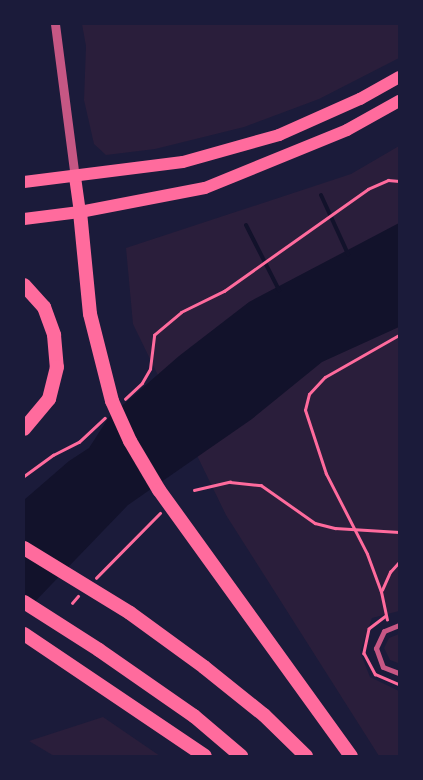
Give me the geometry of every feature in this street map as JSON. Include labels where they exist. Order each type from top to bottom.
[{"type":"highway","points":[[80,212],[90,314],[112,401],[130,441],[159,490],[351,756]]},
{"type":"highway","points":[[24,285],[44,307],[54,335],[57,366],[49,399],[24,429]]},
{"type":"highway","points":[[24,548],[130,613],[264,715],[306,756]]},
{"type":"highway","points":[[24,602],[99,650],[194,716],[241,756]]},
{"type":"highway","points":[[24,634],[205,756]]},
{"type":"main road","points":[[24,182],[182,162],[279,135],[360,99],[399,76]]},
{"type":"main road","points":[[24,219],[80,212],[205,188],[347,130],[399,101]]},
{"type":"main road","points":[[75,176],[80,212]]},
{"type":"street","points":[[55,24],[75,176]]},
{"type":"street","points":[[399,625],[384,631],[376,648],[383,667],[399,673]]},
{"type":"path","points":[[118,405],[142,383],[150,370],[154,335],[181,312],[224,291],[368,189],[388,180],[399,181]]},
{"type":"path","points":[[386,616],[381,592],[367,554],[326,474],[306,410],[309,394],[325,376],[399,335]]},
{"type":"path","points":[[24,476],[53,455],[79,442],[111,412]]},
{"type":"path","points":[[194,490],[230,482],[261,485],[315,522],[335,528],[399,532]]},
{"type":"path","points":[[91,584],[160,513]]},
{"type":"path","points":[[381,592],[390,572],[399,562]]},
{"type":"path","points":[[72,603],[84,590]]},
{"type":"shaded area","points":[[82,24],[399,24],[399,58],[319,99],[244,127],[155,149],[106,155],[94,144],[84,100],[86,46]]},
{"type":"shaded area","points":[[399,146],[399,611],[372,618],[360,652],[370,677],[399,691],[399,756],[379,756],[226,515],[133,324],[126,248],[351,174]]},
{"type":"shaded area","points":[[399,223],[399,327],[322,362],[252,419],[128,505],[24,613],[24,500],[69,461],[89,448],[109,417],[179,356],[249,302]]},
{"type":"shaded area","points":[[399,634],[398,663],[390,660],[384,648],[389,638]]},
{"type":"shaded area","points":[[103,717],[160,756],[54,756],[29,741]]},
{"type":"waterway","points":[[321,195],[348,254]]},
{"type":"waterway","points":[[246,225],[279,290]]}]
